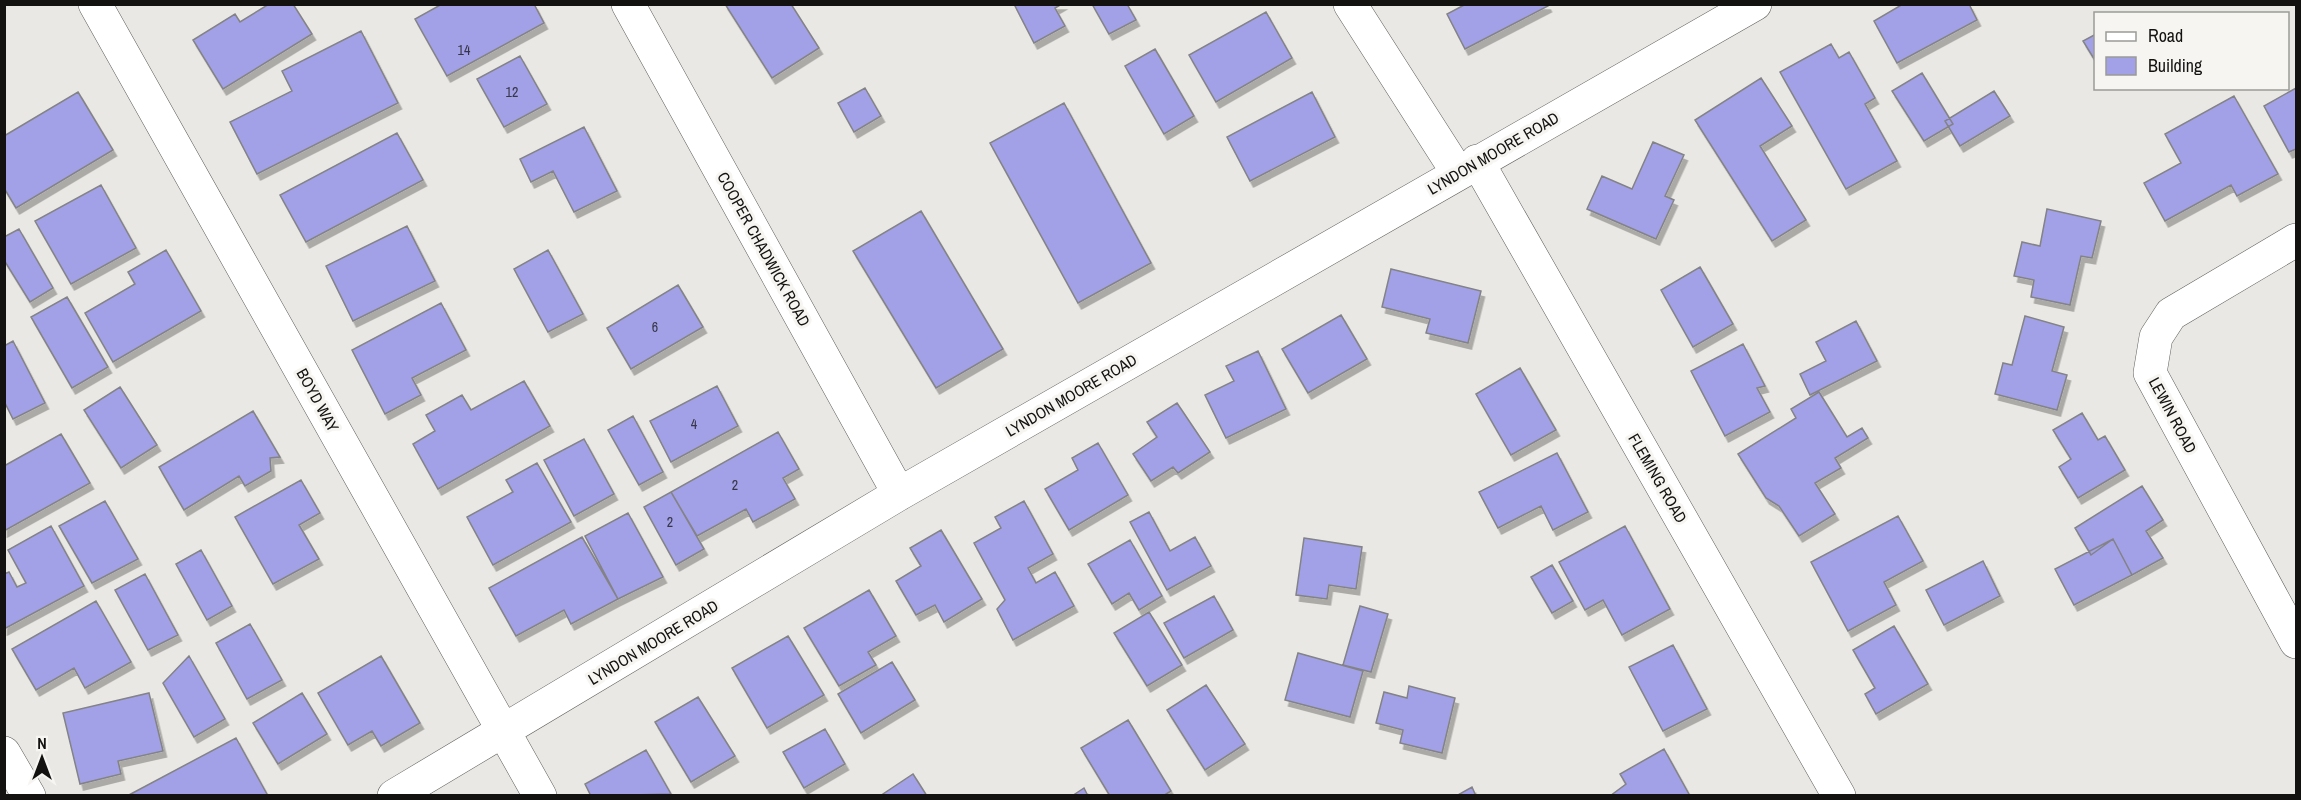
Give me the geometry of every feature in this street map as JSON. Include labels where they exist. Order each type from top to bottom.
[{"type":"street","name":"BOYD WAY","points":[[95,4],[540,795]]},
{"type":"street","name":"COOPER CHADWICK ROAD","points":[[628,4],[899,494]]},
{"type":"street","name":"FLEMING ROAD","points":[[1350,4],[1467,167],[1839,795]]},
{"type":"street","name":"LYNDON MOORE ROAD","points":[[394,795],[899,494],[1755,4]]},
{"type":"street","name":"LEWIN ROAD","points":[[2296,240],[2171,314],[2156,337],[2150,373],[2296,642]]},
{"type":"street","points":[[5,756],[29,795]]},
{"type":"building","points":[[269,4],[293,4],[312,34],[223,89],[193,40],[235,14],[240,22]]},
{"type":"building","points":[[442,4],[534,4],[544,23],[447,76],[415,19]]},
{"type":"building","points":[[725,4],[791,4],[819,48],[772,78]]},
{"type":"building","points":[[1014,4],[1062,4],[1055,8],[1065,26],[1034,43]]},
{"type":"building","points":[[1092,4],[1127,4],[1136,20],[1109,34]]},
{"type":"building","points":[[1466,4],[1547,4],[1548,6],[1465,49],[1447,14]]},
{"type":"building","points":[[1903,4],[1969,4],[1977,20],[1897,63],[1874,21]]},
{"type":"building","points":[[1266,12],[1292,58],[1216,102],[1189,55]]},
{"type":"building","points":[[361,31],[398,103],[257,174],[230,122],[292,91],[282,71]]},
{"type":"building","points":[[2094,35],[2094,59],[2083,41]]},
{"type":"building","points":[[1831,44],[1839,58],[1849,52],[1875,98],[1865,104],[1897,161],[1846,189],[1780,72]]},
{"type":"building","points":[[1155,49],[1194,116],[1164,134],[1125,66]]},
{"type":"building","points":[[520,56],[547,104],[504,127],[477,79]]},
{"type":"building","points":[[1922,73],[1953,124],[1924,141],[1892,91]]},
{"type":"building","points":[[1761,78],[1792,126],[1760,146],[1806,220],[1772,241],[1695,120]]},
{"type":"building","points":[[865,88],[881,116],[854,132],[838,103]]},
{"type":"building","points":[[2296,88],[2296,149],[2289,152],[2264,106]]},
{"type":"building","points":[[1994,91],[2010,116],[1960,146],[1945,121]]},
{"type":"building","points":[[78,92],[113,150],[16,208],[4,188],[4,136]]},
{"type":"building","points":[[1312,92],[1335,137],[1250,181],[1227,137]]},
{"type":"building","points":[[2234,96],[2278,174],[2237,196],[2231,185],[2165,221],[2144,183],[2181,163],[2165,134]]},
{"type":"building","points":[[1064,103],[1151,263],[1078,303],[990,143]]},
{"type":"building","points":[[584,127],[617,191],[574,212],[553,171],[531,182],[520,159]]},
{"type":"building","points":[[397,133],[423,180],[306,242],[280,195]]},
{"type":"building","points":[[1653,142],[1684,155],[1665,196],[1674,200],[1656,239],[1587,209],[1602,176],[1632,189]]},
{"type":"building","points":[[101,185],[136,248],[71,284],[35,221]]},
{"type":"building","points":[[2047,209],[2101,221],[2092,258],[2081,256],[2070,305],[2031,297],[2034,280],[2014,276],[2022,242],[2040,246]]},
{"type":"building","points":[[921,211],[1003,349],[936,388],[853,251]]},
{"type":"building","points":[[407,226],[435,281],[353,321],[326,266]]},
{"type":"building","points":[[19,229],[53,288],[30,302],[4,260],[4,237]]},
{"type":"building","points":[[166,250],[201,311],[113,362],[85,313],[135,284],[128,272]]},
{"type":"building","points":[[548,250],[583,314],[548,332],[514,269]]},
{"type":"building","points":[[1700,267],[1733,324],[1693,347],[1661,290]]},
{"type":"building","points":[[1391,269],[1481,291],[1468,343],[1426,333],[1430,319],[1382,307]]},
{"type":"building","points":[[678,285],[703,327],[631,369],[607,328]]},
{"type":"building","points":[[67,297],[108,367],[72,388],[31,317]]},
{"type":"building","points":[[441,303],[466,350],[412,378],[421,395],[385,414],[352,350]]},
{"type":"building","points":[[1341,315],[1367,359],[1308,393],[1282,349]]},
{"type":"building","points":[[2025,316],[2064,327],[2052,371],[2067,375],[2057,410],[1995,394],[2003,363],[2012,365]]},
{"type":"building","points":[[1856,321],[1877,361],[1810,395],[1800,374],[1826,361],[1816,342]]},
{"type":"building","points":[[13,341],[45,403],[13,419],[4,401],[4,346]]},
{"type":"building","points":[[1743,344],[1765,386],[1757,388],[1770,412],[1725,436],[1691,371]]},
{"type":"building","points":[[1258,351],[1286,409],[1226,438],[1205,395],[1234,381],[1226,366]]},
{"type":"building","points":[[1520,368],[1556,430],[1511,455],[1476,394]]},
{"type":"building","points":[[524,381],[550,426],[438,489],[413,444],[435,431],[426,415],[462,395],[471,410]]},
{"type":"building","points":[[717,386],[738,426],[671,462],[650,421]]},
{"type":"building","points":[[120,387],[157,445],[121,468],[84,410]]},
{"type":"building","points":[[1819,392],[1847,437],[1862,428],[1868,438],[1835,458],[1841,468],[1815,483],[1835,514],[1799,536],[1779,506],[1766,498],[1738,454],[1796,418],[1791,409]]},
{"type":"building","points":[[1177,403],[1210,452],[1178,473],[1173,467],[1151,481],[1133,454],[1157,437],[1147,422]]},
{"type":"building","points":[[253,411],[280,457],[270,458],[271,471],[245,486],[239,476],[184,510],[159,467]]},
{"type":"building","points":[[2082,413],[2098,440],[2105,436],[2125,470],[2078,498],[2059,467],[2071,459],[2053,430]]},
{"type":"building","points":[[633,416],[663,472],[639,485],[608,430]]},
{"type":"building","points":[[778,432],[799,469],[783,478],[795,499],[753,522],[746,509],[697,536],[671,492]]},
{"type":"building","points":[[61,434],[90,483],[4,531],[4,466]]},
{"type":"building","points":[[584,439],[614,494],[574,516],[544,460]]},
{"type":"building","points":[[1098,443],[1128,495],[1069,530],[1045,489],[1078,470],[1072,458]]},
{"type":"building","points":[[1557,453],[1588,512],[1553,530],[1541,506],[1498,528],[1479,492]]},
{"type":"building","points":[[537,463],[571,522],[493,565],[467,517],[513,492],[506,480]]},
{"type":"building","points":[[301,480],[320,513],[299,525],[319,559],[273,584],[235,517]]},
{"type":"building","points":[[2142,486],[2163,520],[2146,531],[2163,558],[2132,575],[2113,539],[2091,555],[2075,528]]},
{"type":"building","points":[[671,492],[704,549],[676,565],[644,507]]},
{"type":"building","points":[[105,501],[138,559],[92,583],[59,526]]},
{"type":"building","points":[[1024,501],[1053,554],[1028,568],[1036,583],[1055,572],[1074,606],[1013,640],[997,609],[1005,600],[974,543],[1001,528],[995,517]]},
{"type":"building","points":[[1149,512],[1170,551],[1195,537],[1211,566],[1167,590],[1130,522]]},
{"type":"building","points":[[628,513],[663,577],[618,599],[585,536]]},
{"type":"building","points":[[1898,516],[1923,561],[1884,582],[1896,605],[1848,631],[1811,562]]},
{"type":"building","points":[[51,526],[84,586],[4,629],[4,574],[9,572],[17,587],[26,583],[8,550]]},
{"type":"building","points":[[1625,526],[1670,609],[1622,635],[1603,600],[1585,610],[1559,562]]},
{"type":"building","points":[[941,530],[982,599],[944,622],[935,605],[916,615],[896,581],[921,566],[910,548]]},
{"type":"building","points":[[582,537],[618,599],[571,624],[564,610],[516,636],[489,588]]},
{"type":"building","points":[[1304,538],[1362,547],[1356,589],[1329,585],[1327,599],[1296,595]]},
{"type":"building","points":[[2113,539],[2132,575],[2074,605],[2055,569]]},
{"type":"building","points":[[1130,540],[1162,596],[1139,610],[1129,593],[1112,604],[1088,564]]},
{"type":"building","points":[[201,550],[232,606],[207,620],[176,564]]},
{"type":"building","points":[[1983,561],[2000,596],[1944,625],[1926,590]]},
{"type":"building","points":[[1552,565],[1573,601],[1552,613],[1531,577]]},
{"type":"building","points":[[145,574],[178,635],[148,650],[115,590]]},
{"type":"building","points":[[869,590],[896,636],[868,652],[876,665],[839,686],[804,628]]},
{"type":"building","points":[[1214,596],[1233,630],[1184,658],[1164,623]]},
{"type":"building","points":[[96,601],[131,662],[85,688],[74,668],[36,690],[12,649]]},
{"type":"building","points":[[1360,606],[1388,614],[1371,672],[1343,665]]},
{"type":"building","points":[[1149,612],[1182,665],[1147,686],[1114,633]]},
{"type":"building","points":[[250,624],[282,680],[247,699],[216,643]]},
{"type":"building","points":[[1894,626],[1928,684],[1876,714],[1865,694],[1875,688],[1853,650]]},
{"type":"building","points":[[788,636],[824,695],[767,728],[732,668]]},
{"type":"building","points":[[1673,645],[1707,709],[1663,731],[1629,667]]},
{"type":"building","points":[[1298,653],[1363,671],[1350,717],[1285,700]]},
{"type":"building","points":[[189,656],[225,719],[194,737],[163,683]]},
{"type":"building","points":[[381,656],[420,723],[381,746],[372,731],[348,745],[318,693]]},
{"type":"building","points":[[892,662],[915,700],[861,733],[838,694]]},
{"type":"building","points":[[1206,685],[1245,744],[1205,770],[1167,710]]},
{"type":"building","points":[[1409,686],[1455,698],[1442,753],[1400,743],[1403,730],[1376,723],[1384,692],[1407,698]]},
{"type":"building","points":[[149,693],[163,751],[118,761],[121,774],[80,784],[63,713]]},
{"type":"building","points":[[302,693],[327,734],[278,764],[253,723]]},
{"type":"building","points":[[698,697],[735,756],[691,782],[655,722]]},
{"type":"building","points":[[1128,720],[1171,791],[1163,796],[1110,796],[1081,748]]},
{"type":"building","points":[[825,729],[845,764],[804,788],[783,752]]},
{"type":"building","points":[[236,738],[268,796],[127,796]]},
{"type":"building","points":[[1664,749],[1690,796],[1610,796],[1626,784],[1620,774]]},
{"type":"building","points":[[646,750],[671,794],[591,796],[585,784]]},
{"type":"building","points":[[913,774],[927,796],[880,796]]},
{"type":"building","points":[[1472,787],[1476,796],[1456,796]]},
{"type":"building","points":[[1084,788],[1088,796],[1072,796]]}]
